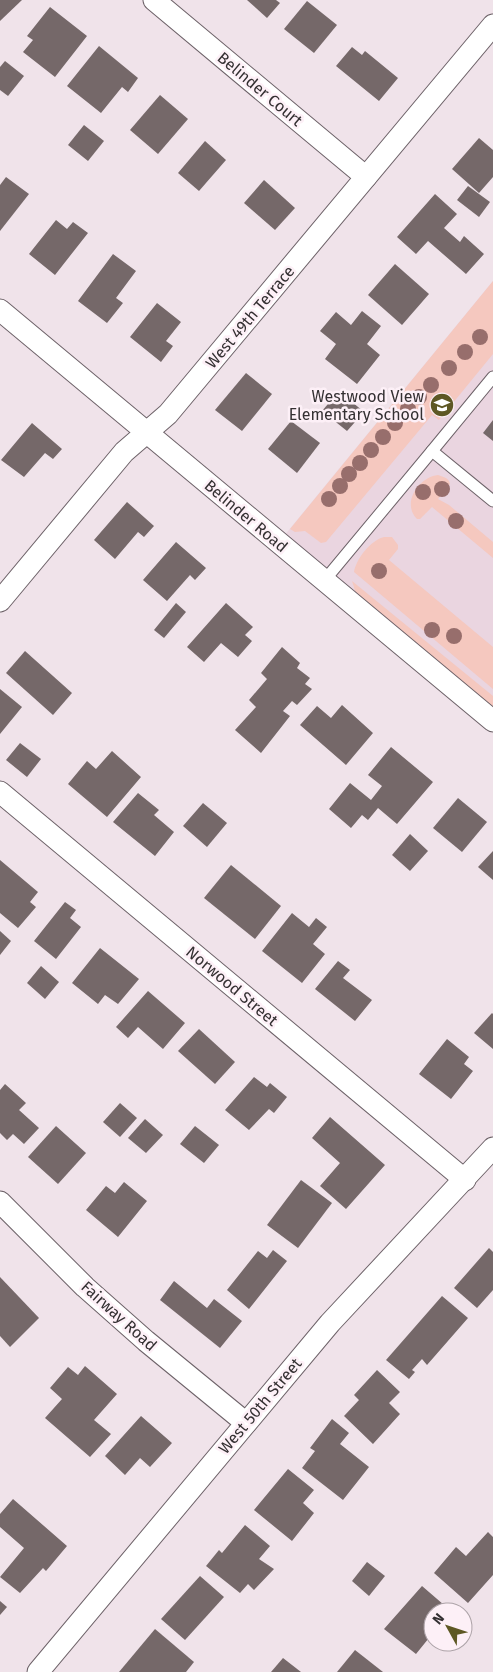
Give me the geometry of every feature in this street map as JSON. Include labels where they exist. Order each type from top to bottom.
[{"type":"street","name":"Belinder Court","points":[[154,0],[366,177]]},
{"type":"street","name":"West 49th Terrace","points":[[0,601],[124,452],[168,414],[493,25]]},
{"type":"street","name":"Belinder Road","points":[[0,310],[493,721]]},
{"type":"street","name":"Norwood Street","points":[[0,792],[465,1180]]},
{"type":"street","name":"West 50th Street","points":[[38,1672],[330,1323],[493,1148]]},
{"type":"street","name":"Fairway Road","points":[[0,1202],[92,1293],[146,1341],[246,1423]]},
{"type":"lane","points":[[324,581],[493,377]]},
{"type":"lane","points":[[432,451],[493,501]]},
{"type":"shaded area","name":"Westwood View Elementary School","points":[[493,281],[493,709],[284,536]]},
{"type":"shaded area","points":[[493,281],[493,354],[439,420],[432,415],[326,542],[321,543],[305,531],[295,532],[290,529]]},
{"type":"shaded area","points":[[438,475],[447,479],[450,484],[438,499],[449,505],[493,542],[493,558],[432,507],[420,519],[417,519],[413,513],[411,506],[414,492],[424,480]]},
{"type":"shaded area","points":[[384,537],[392,537],[398,545],[398,549],[389,560],[493,647],[493,689],[354,572],[358,561],[369,546]]},
{"type":"shaded area","points":[[352,581],[493,696],[493,709],[356,594]]},
{"type":"building","points":[[0,0],[22,0],[0,21]]},
{"type":"building","points":[[247,0],[276,0],[280,3],[267,18]]},
{"type":"building","points":[[307,1],[337,25],[314,53],[284,29]]},
{"type":"building","points":[[50,7],[87,36],[55,77],[23,52],[33,40],[27,36]]},
{"type":"building","points":[[99,46],[138,78],[128,92],[122,87],[101,113],[67,86]]},
{"type":"building","points":[[352,47],[362,55],[365,51],[398,78],[379,101],[336,66]]},
{"type":"building","points":[[5,61],[24,76],[8,96],[0,90],[0,67]]},
{"type":"building","points":[[160,95],[188,119],[158,154],[130,130]]},
{"type":"building","points":[[84,125],[104,141],[88,161],[68,145]]},
{"type":"building","points":[[479,138],[493,150],[493,177],[479,193],[452,169]]},
{"type":"building","points":[[205,141],[226,160],[199,191],[178,173]]},
{"type":"building","points":[[6,177],[29,194],[0,231],[0,185]]},
{"type":"building","points":[[264,180],[295,208],[275,230],[244,203]]},
{"type":"building","points":[[468,186],[490,202],[479,217],[457,200]]},
{"type":"building","points":[[435,194],[457,214],[444,228],[460,242],[464,236],[484,254],[466,274],[428,241],[416,254],[397,237]]},
{"type":"building","points":[[56,220],[67,229],[73,222],[88,233],[55,275],[29,254]]},
{"type":"building","points":[[113,254],[136,271],[116,298],[123,303],[107,323],[78,301]]},
{"type":"building","points":[[395,264],[429,294],[402,325],[368,295]]},
{"type":"building","points":[[157,303],[181,322],[166,341],[173,346],[161,362],[130,337]]},
{"type":"building","points":[[362,311],[381,326],[367,344],[380,355],[357,384],[325,359],[336,344],[320,331],[336,312],[351,325]]},
{"type":"building","points":[[246,373],[272,394],[242,431],[215,410]]},
{"type":"building","points":[[339,391],[364,412],[347,431],[322,411]]},
{"type":"building","points":[[493,420],[493,441],[483,433]]},
{"type":"building","points":[[291,421],[320,443],[297,473],[268,449]]},
{"type":"building","points":[[32,423],[62,449],[53,459],[45,453],[24,477],[1,460]]},
{"type":"building","points":[[127,502],[154,526],[144,537],[138,532],[115,559],[94,540]]},
{"type":"building","points":[[176,542],[206,568],[195,580],[190,575],[167,601],[143,580]]},
{"type":"building","points":[[176,603],[186,612],[164,638],[154,630]]},
{"type":"building","points":[[226,603],[253,627],[245,635],[252,641],[238,657],[221,643],[204,662],[187,647]]},
{"type":"building","points":[[282,647],[300,663],[297,668],[310,678],[305,684],[312,689],[297,705],[292,701],[283,711],[290,716],[261,753],[235,730],[256,707],[249,700],[267,679],[261,673]]},
{"type":"building","points":[[25,651],[72,693],[53,715],[6,673]]},
{"type":"building","points":[[0,689],[22,707],[0,734]]},
{"type":"building","points":[[342,705],[373,733],[346,765],[300,725],[317,706],[331,718]]},
{"type":"building","points":[[20,743],[41,759],[27,777],[6,760]]},
{"type":"building","points":[[391,747],[433,782],[397,824],[378,808],[368,820],[362,815],[351,828],[329,809],[350,783],[371,800],[382,786],[368,775]]},
{"type":"building","points":[[112,751],[141,777],[107,817],[68,784],[87,761],[96,769]]},
{"type":"building","points":[[138,793],[159,810],[154,815],[174,832],[155,856],[113,822]]},
{"type":"building","points":[[458,798],[487,822],[462,852],[433,828]]},
{"type":"building","points":[[203,803],[227,823],[207,847],[183,826]]},
{"type":"building","points":[[410,834],[428,851],[410,871],[392,855]]},
{"type":"building","points":[[493,851],[493,880],[478,867]]},
{"type":"building","points":[[0,860],[38,892],[30,902],[36,907],[18,928],[0,913]]},
{"type":"building","points":[[231,865],[281,906],[255,939],[204,898]]},
{"type":"building","points":[[65,902],[76,910],[70,918],[81,927],[56,959],[34,941]]},
{"type":"building","points":[[292,913],[309,927],[316,918],[327,927],[313,944],[325,954],[302,983],[262,951]]},
{"type":"building","points":[[0,931],[11,941],[0,955]]},
{"type":"building","points":[[100,948],[139,979],[118,1004],[105,995],[98,1004],[72,983]]},
{"type":"building","points":[[338,961],[350,970],[343,978],[372,1000],[355,1021],[315,989]]},
{"type":"building","points":[[41,966],[59,982],[45,999],[27,983]]},
{"type":"building","points":[[148,991],[185,1023],[163,1049],[138,1027],[128,1038],[116,1027]]},
{"type":"building","points":[[493,1014],[493,1049],[474,1033]]},
{"type":"building","points":[[199,1029],[235,1062],[215,1084],[178,1051]]},
{"type":"building","points":[[447,1039],[469,1057],[464,1064],[473,1071],[451,1099],[419,1074]]},
{"type":"building","points":[[254,1077],[267,1087],[270,1083],[287,1097],[274,1113],[269,1109],[249,1130],[225,1110]]},
{"type":"building","points":[[5,1084],[26,1103],[19,1110],[39,1128],[24,1144],[13,1134],[7,1140],[0,1133],[0,1090]]},
{"type":"building","points":[[120,1103],[137,1118],[120,1137],[103,1122]]},
{"type":"building","points":[[330,1117],[385,1165],[346,1209],[320,1186],[340,1163],[312,1138]]},
{"type":"building","points":[[145,1119],[163,1135],[146,1153],[128,1138]]},
{"type":"building","points":[[56,1126],[86,1153],[58,1184],[28,1157]]},
{"type":"building","points":[[195,1126],[219,1145],[204,1163],[180,1144]]},
{"type":"building","points":[[301,1180],[332,1203],[298,1248],[267,1225]]},
{"type":"building","points":[[124,1182],[147,1201],[118,1237],[86,1210],[106,1186],[115,1193]]},
{"type":"building","points":[[489,1248],[493,1252],[493,1290],[477,1308],[454,1288]]},
{"type":"building","points":[[273,1250],[287,1261],[249,1309],[227,1290],[258,1251],[267,1258]]},
{"type":"building","points":[[0,1277],[39,1318],[10,1347],[0,1336]]},
{"type":"building","points":[[174,1281],[207,1308],[214,1299],[242,1321],[220,1348],[160,1300]]},
{"type":"building","points":[[442,1296],[468,1318],[427,1365],[422,1359],[412,1370],[415,1372],[409,1379],[386,1360]]},
{"type":"building","points":[[85,1366],[117,1394],[94,1420],[111,1434],[90,1457],[45,1418],[62,1399],[50,1388],[68,1367],[78,1375]]},
{"type":"building","points":[[377,1370],[400,1392],[389,1403],[400,1414],[373,1444],[344,1416],[359,1400],[354,1395]]},
{"type":"building","points":[[141,1416],[172,1443],[150,1467],[140,1458],[125,1475],[105,1456]]},
{"type":"building","points":[[332,1419],[349,1433],[340,1444],[369,1467],[343,1500],[302,1468],[315,1451],[310,1448]]},
{"type":"building","points":[[288,1469],[314,1490],[303,1503],[314,1513],[292,1541],[254,1510]]},
{"type":"building","points":[[13,1499],[67,1546],[46,1571],[43,1568],[20,1593],[0,1577],[24,1548],[0,1527],[0,1514]]},
{"type":"building","points":[[245,1525],[270,1546],[259,1559],[274,1569],[254,1590],[248,1584],[240,1593],[206,1566],[219,1550],[222,1553]]},
{"type":"building","points":[[488,1532],[493,1537],[493,1575],[469,1602],[434,1573],[456,1547],[466,1556]]},
{"type":"building","points":[[367,1562],[385,1576],[369,1596],[352,1581]]},
{"type":"building","points":[[200,1576],[224,1597],[185,1640],[161,1619]]},
{"type":"building","points":[[422,1586],[441,1602],[423,1602],[423,1645],[416,1654],[384,1629]]},
{"type":"building","points":[[0,1601],[7,1607],[0,1615]]},
{"type":"building","points":[[155,1629],[194,1662],[186,1672],[119,1672]]},
{"type":"building","points":[[355,1650],[383,1672],[337,1672]]},
{"type":"building","points":[[283,1658],[301,1672],[271,1672]]},
{"type":"place","name":"Westwood View Elementary School","points":[[442,405]]}]
